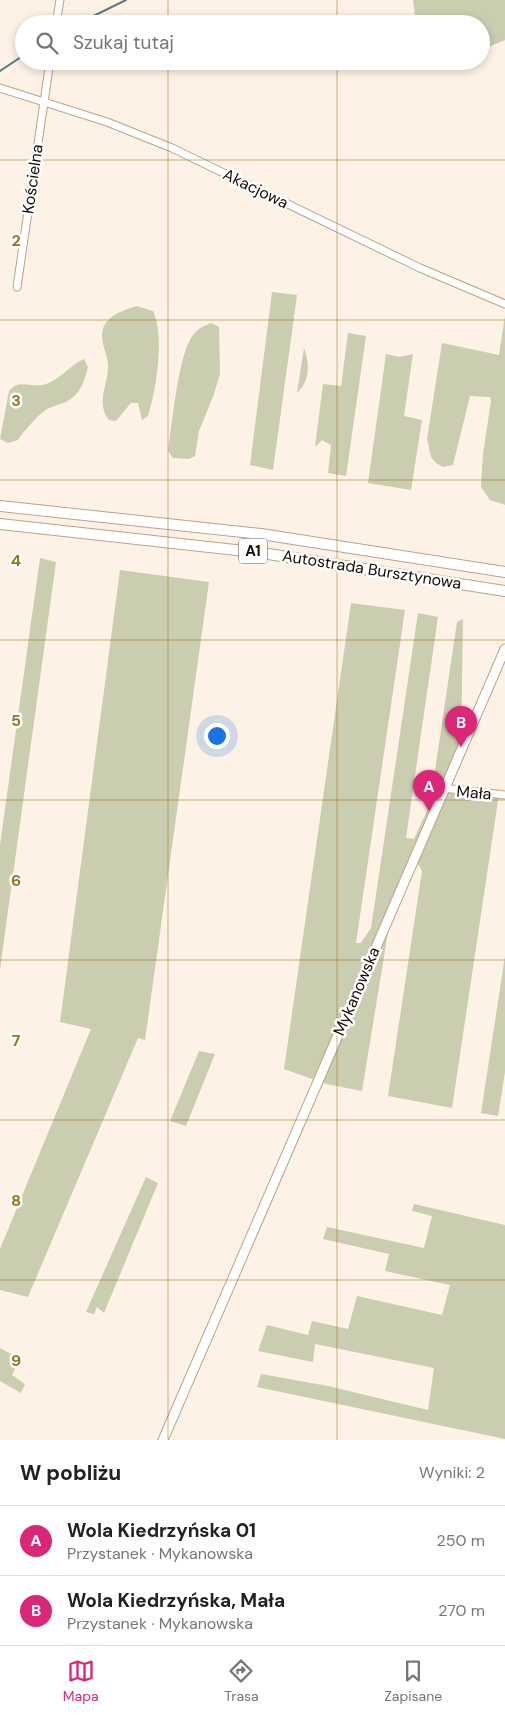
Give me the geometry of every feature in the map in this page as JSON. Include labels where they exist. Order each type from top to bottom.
[{"type":"highway","name":"Autostrada Bursztynowa","points":[[0,506],[261,534],[505,572]]},
{"type":"highway","name":"Autostrada Bursztynowa","points":[[0,524],[245,550],[505,591]]},
{"type":"main road","name":"Mykanowska","points":[[164,1440],[443,788],[505,648]]},
{"type":"street","points":[[58,15],[60,0]]},
{"type":"street","name":"Kościelna","points":[[17,287],[48,70]]},
{"type":"street","name":"Akacjowa","points":[[0,88],[43,101],[172,148],[420,268],[505,304]]},
{"type":"street","name":"Mała","points":[[443,788],[505,795]]},
{"type":"green space","points":[[413,0],[505,0],[505,40],[490,46],[490,15],[415,15]]},
{"type":"green space","points":[[272,292],[297,295],[273,470],[250,465]]},
{"type":"green space","points":[[136,306],[153,311],[157,322],[158,364],[151,405],[148,416],[142,420],[138,403],[131,403],[116,421],[109,420],[103,406],[108,364],[102,341],[102,331],[114,315]]},
{"type":"green space","points":[[505,316],[505,505],[490,500],[481,487],[490,397],[470,396],[453,465],[443,467],[436,463],[431,457],[427,439],[442,343],[499,355]]},
{"type":"green space","points":[[211,323],[219,327],[220,374],[199,431],[195,456],[189,459],[173,458],[168,451],[182,362],[190,340],[196,331]]},
{"type":"green space","points":[[348,333],[366,336],[346,476],[328,473],[331,445],[322,440],[315,447],[323,384],[341,386]]},
{"type":"green space","points":[[304,348],[308,372],[307,378],[297,393]]},
{"type":"green space","points":[[386,354],[400,357],[413,354],[404,416],[422,420],[411,490],[368,483]]},
{"type":"green space","points":[[84,359],[88,367],[83,384],[75,395],[66,402],[44,411],[31,423],[18,440],[8,443],[0,439],[9,391],[12,387],[20,384],[48,384]]},
{"type":"green space","points":[[40,558],[56,562],[0,969],[0,845]]},
{"type":"green space","points":[[120,570],[209,582],[145,1040],[138,1038],[28,1297],[0,1290],[0,1249],[91,1029],[60,1022]]},
{"type":"green space","points":[[351,603],[405,610],[356,943],[361,943],[371,928],[418,613],[438,617],[406,838],[414,839],[430,804],[457,622],[463,619],[461,747],[443,788],[499,794],[452,1108],[388,1096],[422,871],[418,864],[412,861],[392,908],[362,1091],[326,1084],[284,1069]]},
{"type":"green space","points":[[505,956],[505,1072],[498,1116],[481,1113]]},
{"type":"green space","points":[[199,1051],[215,1054],[186,1126],[170,1121]]},
{"type":"green space","points":[[146,1177],[158,1183],[104,1313],[97,1307],[94,1314],[86,1312]]},
{"type":"green space","points":[[414,1204],[505,1225],[505,1439],[257,1387],[261,1374],[328,1386],[428,1410],[434,1368],[315,1344],[313,1362],[258,1351],[267,1325],[308,1335],[312,1321],[348,1329],[357,1296],[442,1315],[450,1285],[385,1271],[389,1254],[323,1239],[327,1227],[424,1248],[432,1216],[412,1211]]},
{"type":"green space","points":[[0,1348],[20,1359],[12,1375],[25,1384],[21,1393],[0,1381]]},
{"type":"waterway","points":[[95,15],[126,0]]},
{"type":"waterway","points":[[0,71],[15,61]]},
{"type":"place","name":"Wola Kiedrzyńska, Mała","points":[[461,747]]},
{"type":"place","name":"Wola Kiedrzyńska 01","points":[[429,811]]}]
